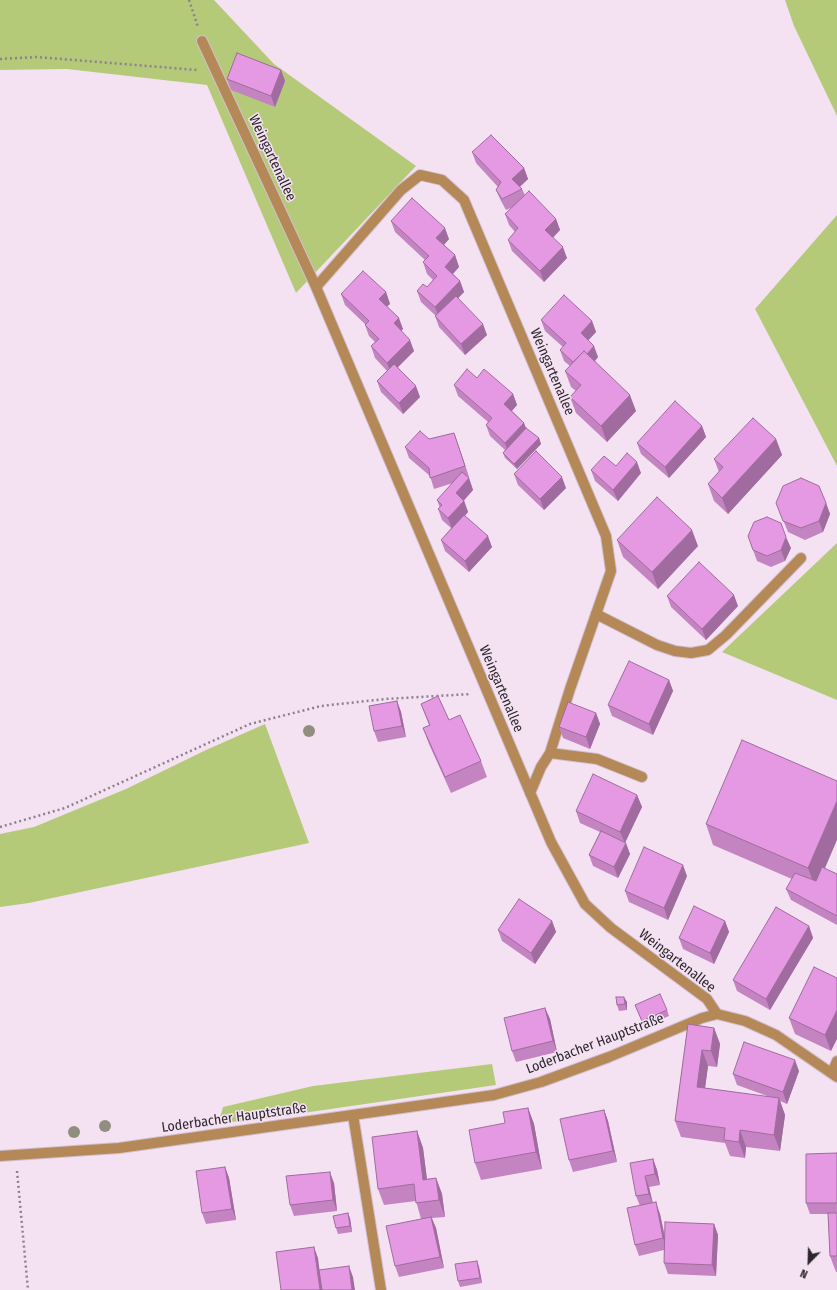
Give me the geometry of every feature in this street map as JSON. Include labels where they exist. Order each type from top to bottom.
[{"type":"street","name":"Weingartenallee","points":[[202,41],[316,288],[551,842],[585,904],[611,928],[707,999],[717,1014]]},
{"type":"street","name":"Weingartenallee","points":[[316,288],[401,190],[420,175],[442,180],[464,200],[606,536],[611,571],[570,689],[550,753],[541,767],[530,793]]},
{"type":"street","points":[[596,614],[657,645],[675,651],[691,653],[708,650],[726,635],[801,558]]},
{"type":"street","points":[[550,753],[597,759],[642,777]]},
{"type":"street","name":"Loderbacher Hauptstraße","points":[[0,1156],[119,1148],[494,1095],[541,1082],[609,1057],[683,1025],[717,1014],[745,1020],[776,1035],[834,1075],[837,1061]]},
{"type":"street","points":[[353,1116],[381,1290]]},
{"type":"path","points":[[189,0],[202,41]]},
{"type":"path","points":[[0,59],[37,57],[216,71]]},
{"type":"path","points":[[0,827],[65,808],[250,724],[321,706],[385,699],[488,693]]},
{"type":"path","points":[[15,1156],[28,1290]]},
{"type":"green space","points":[[0,0],[214,0],[274,64],[416,166],[296,293],[207,85],[67,69],[0,70]]},
{"type":"green space","points":[[785,0],[837,0],[837,116],[794,26]]},
{"type":"green space","points":[[837,215],[837,466],[755,309]]},
{"type":"green space","points":[[837,543],[837,700],[722,652]]},
{"type":"green space","points":[[265,724],[309,843],[29,903],[0,907],[0,834],[34,827],[126,789],[206,750]]},
{"type":"green space","points":[[492,1064],[496,1085],[241,1122],[219,1121],[223,1107],[313,1086]]},
{"type":"building","points":[[237,53],[281,70],[271,96],[227,79]]},
{"type":"building","points":[[491,135],[524,168],[512,179],[522,189],[502,199],[496,190],[501,182],[472,152]]},
{"type":"building","points":[[529,191],[556,219],[545,230],[563,247],[540,271],[508,240],[518,228],[505,214]]},
{"type":"building","points":[[412,198],[445,228],[436,238],[455,255],[445,267],[460,281],[435,307],[417,291],[423,284],[427,287],[437,276],[423,262],[429,256],[391,221]]},
{"type":"building","points":[[363,271],[386,292],[379,299],[399,318],[394,323],[410,340],[387,363],[371,346],[379,339],[365,325],[369,321],[341,294]]},
{"type":"building","points":[[564,295],[592,321],[581,333],[594,346],[587,354],[584,351],[573,362],[560,350],[566,343],[541,320]]},
{"type":"building","points":[[456,296],[483,324],[461,344],[435,316]]},
{"type":"building","points":[[584,351],[630,395],[601,426],[570,397],[581,385],[565,371]]},
{"type":"building","points":[[394,364],[416,386],[399,403],[377,381]]},
{"type":"building","points":[[467,369],[477,378],[484,369],[513,394],[504,404],[524,423],[505,443],[486,425],[492,418],[454,385]]},
{"type":"building","points":[[675,401],[702,426],[665,467],[637,443]]},
{"type":"building","points":[[753,418],[776,439],[722,498],[708,484],[723,467],[714,459]]},
{"type":"building","points":[[526,428],[539,438],[514,464],[503,453]]},
{"type":"building","points":[[420,431],[429,439],[454,433],[465,466],[430,478],[429,468],[405,447]]},
{"type":"building","points":[[536,451],[562,477],[540,499],[514,474]]},
{"type":"building","points":[[627,453],[637,462],[613,490],[591,470],[604,456],[616,466]]},
{"type":"building","points":[[462,472],[469,478],[456,493],[464,501],[448,518],[438,509],[442,505],[437,500]]},
{"type":"building","points":[[801,478],[819,486],[826,503],[819,521],[801,528],[783,521],[776,503],[783,486]]},
{"type":"building","points":[[657,497],[692,530],[652,572],[617,540]]},
{"type":"building","points":[[464,515],[488,536],[465,561],[441,540]]},
{"type":"building","points":[[767,517],[781,523],[786,537],[781,550],[767,556],[753,550],[748,536],[754,522]]},
{"type":"building","points":[[699,562],[734,595],[702,629],[667,596]]},
{"type":"building","points":[[629,661],[669,680],[649,724],[608,705]]},
{"type":"building","points":[[438,696],[449,720],[460,715],[481,761],[445,777],[423,728],[430,725],[421,704]]},
{"type":"building","points":[[397,701],[402,726],[374,731],[369,706]]},
{"type":"building","points":[[568,702],[596,713],[586,737],[559,727]]},
{"type":"building","points":[[742,740],[837,781],[837,801],[808,868],[706,824]]},
{"type":"building","points":[[593,774],[637,795],[620,832],[576,811]]},
{"type":"building","points":[[601,831],[626,843],[614,867],[589,855]]},
{"type":"building","points":[[644,847],[683,865],[664,908],[625,891]]},
{"type":"building","points":[[822,867],[837,874],[837,916],[786,889],[795,873],[816,881]]},
{"type":"building","points":[[519,899],[552,921],[531,953],[498,930]]},
{"type":"building","points":[[694,906],[725,921],[710,953],[679,938]]},
{"type":"building","points":[[776,907],[809,926],[766,999],[733,980]]},
{"type":"building","points":[[814,967],[837,978],[837,1010],[825,1035],[789,1018]]},
{"type":"building","points":[[660,994],[667,1010],[642,1021],[635,1005]]},
{"type":"building","points":[[616,997],[624,997],[625,1004],[617,1005]]},
{"type":"building","points":[[545,1008],[553,1041],[512,1051],[504,1018]]},
{"type":"building","points":[[688,1024],[714,1028],[711,1051],[702,1050],[697,1087],[779,1098],[774,1135],[740,1130],[739,1142],[724,1140],[725,1128],[675,1121]]},
{"type":"building","points":[[744,1042],[795,1060],[783,1092],[733,1074]]},
{"type":"building","points":[[528,1108],[536,1152],[475,1163],[469,1130],[505,1123],[503,1112]]},
{"type":"building","points":[[604,1110],[613,1151],[569,1160],[560,1119]]},
{"type":"building","points":[[417,1131],[423,1180],[436,1178],[439,1200],[416,1203],[414,1184],[378,1189],[372,1137]]},
{"type":"building","points":[[837,1153],[837,1203],[806,1203],[806,1154]]},
{"type":"building","points":[[653,1159],[655,1174],[645,1176],[649,1194],[636,1196],[630,1163]]},
{"type":"building","points":[[225,1167],[232,1209],[202,1213],[196,1171]]},
{"type":"building","points":[[330,1172],[333,1200],[290,1205],[286,1176]]},
{"type":"building","points":[[656,1202],[663,1238],[635,1245],[627,1208]]},
{"type":"building","points":[[348,1213],[350,1226],[336,1228],[333,1216]]},
{"type":"building","points":[[828,1213],[837,1213],[837,1256],[830,1256]]},
{"type":"building","points":[[431,1217],[440,1257],[395,1266],[386,1226]]},
{"type":"building","points":[[665,1222],[714,1224],[712,1265],[664,1263]]},
{"type":"building","points":[[314,1247],[320,1290],[281,1290],[276,1252]]},
{"type":"building","points":[[477,1261],[480,1278],[458,1281],[455,1264]]},
{"type":"building","points":[[349,1266],[352,1290],[322,1290],[319,1270]]}]
